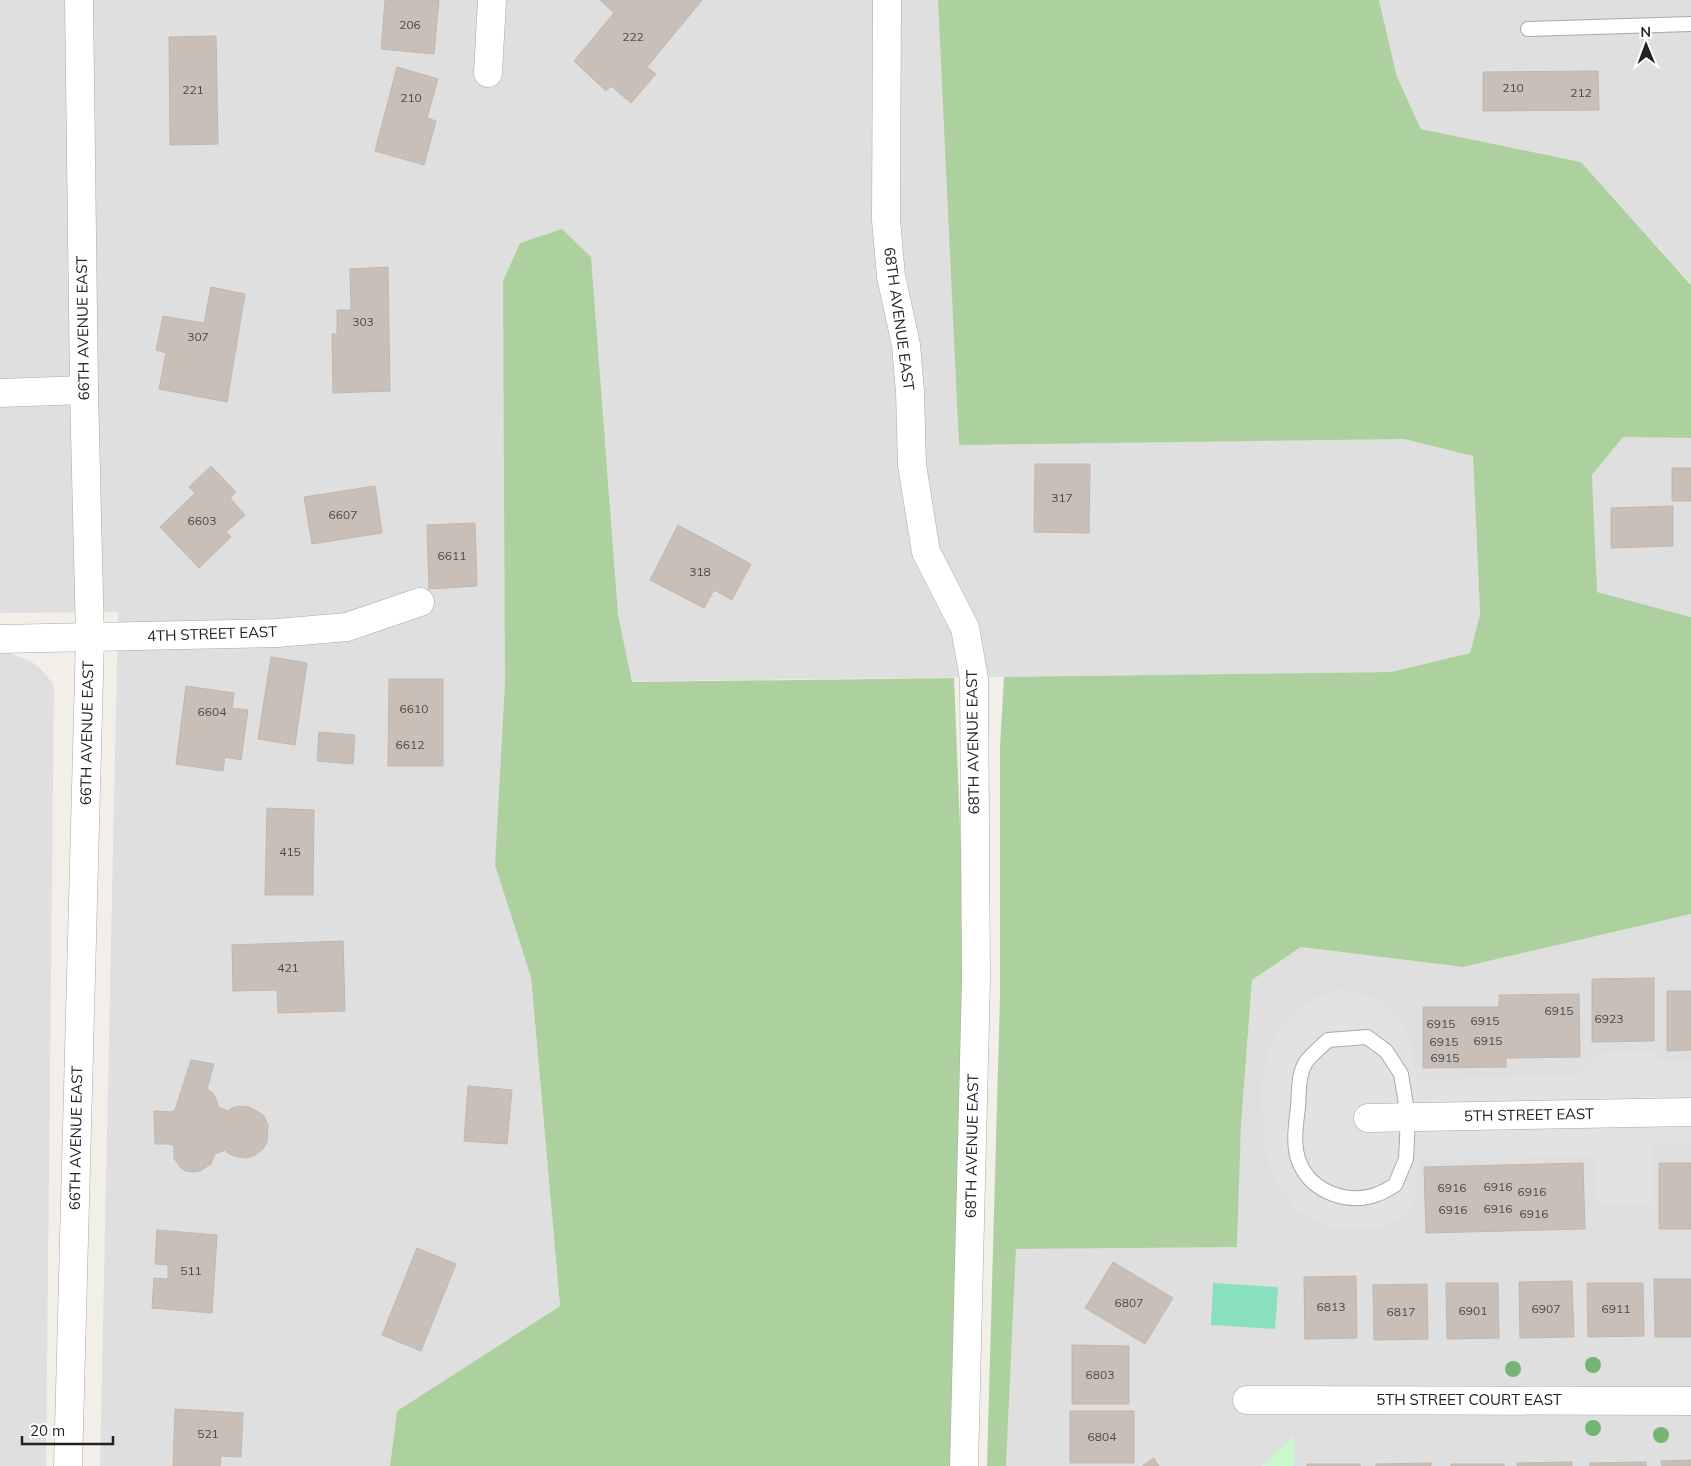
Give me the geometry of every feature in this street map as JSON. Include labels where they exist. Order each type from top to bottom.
[{"type":"street","name":"66TH AVENUE EAST","points":[[68,1466],[90,638],[78,0]]},
{"type":"street","points":[[488,73],[492,0]]},
{"type":"street","name":"68TH AVENUE EAST","points":[[888,0],[886,220],[891,276],[906,345],[910,392],[912,465],[926,552],[965,628],[974,679],[976,980],[964,1466]]},
{"type":"street","points":[[0,393],[84,390]]},
{"type":"street","name":"4TH STREET EAST","points":[[0,639],[277,632],[347,627],[420,602]]},
{"type":"street","name":"5TH STREET EAST","points":[[1368,1118],[1691,1112]]},
{"type":"street","name":"5TH STREET COURT EAST","points":[[1247,1400],[1691,1401]]},
{"type":"lane","points":[[1528,29],[1691,24]]},
{"type":"lane","points":[[1367,1037],[1386,1051],[1401,1074],[1408,1117],[1406,1159],[1395,1185],[1378,1194],[1360,1198],[1336,1196],[1321,1190],[1300,1164],[1296,1148],[1296,1129],[1300,1082],[1306,1062],[1328,1040],[1367,1037]]},
{"type":"shaded area","points":[[0,0],[949,0],[1404,439],[1473,456],[1480,614],[1470,653],[1391,672],[505,683],[560,1306],[397,1411],[390,1466],[100,1466],[118,612],[0,613]]},
{"type":"shaded area","points":[[1379,0],[1691,0],[1691,284],[1581,162],[1421,129],[1397,77]]},
{"type":"shaded area","points":[[1622,437],[1691,438],[1691,617],[1596,592],[1592,475]]},
{"type":"shaded area","points":[[8,652],[32,662],[42,670],[54,685],[46,1466],[0,1466],[0,653]]},
{"type":"shaded area","points":[[1691,914],[1691,1466],[1006,1466],[1016,1249],[1237,1246],[1241,1125],[1252,980],[1301,947],[1463,967]]},
{"type":"shaded area","points":[[1338,990],[1357,991],[1379,1001],[1395,1016],[1405,1029],[1413,1053],[1417,1079],[1575,1076],[1597,1054],[1650,1051],[1662,1062],[1691,1062],[1691,1143],[1652,1143],[1653,1205],[1597,1205],[1596,1157],[1417,1160],[1415,1201],[1409,1213],[1400,1220],[1378,1228],[1352,1230],[1328,1227],[1309,1219],[1293,1206],[1280,1188],[1271,1167],[1264,1143],[1262,1083],[1269,1051],[1281,1028],[1296,1010],[1313,999]]},
{"type":"green space","points":[[938,0],[1379,0],[1397,77],[1421,129],[1581,162],[1691,285],[1691,438],[1623,437],[1592,475],[1597,592],[1691,617],[1691,914],[1463,967],[1301,947],[1252,980],[1241,1125],[1237,1247],[1016,1249],[1006,1466],[987,1466],[1000,996],[1000,747],[1004,677],[1391,672],[1470,653],[1480,614],[1473,456],[1404,439],[959,445]]},
{"type":"green space","points":[[562,229],[591,257],[618,615],[632,682],[954,678],[966,975],[952,1466],[390,1466],[397,1411],[560,1306],[531,977],[495,865],[505,683],[503,281],[520,243]]},
{"type":"green space","points":[[1213,1283],[1278,1287],[1275,1329],[1211,1325]]},
{"type":"green space","points":[[1294,1436],[1294,1466],[1262,1466]]},
{"type":"building","points":[[385,0],[439,0],[434,54],[381,49]]},
{"type":"building","points":[[600,0],[702,0],[647,67],[656,74],[631,103],[611,86],[606,91],[574,61],[614,13]]},
{"type":"building","points":[[216,36],[218,144],[170,145],[169,37]]},
{"type":"building","points":[[397,67],[438,79],[427,118],[436,121],[424,165],[375,151]]},
{"type":"building","points":[[1598,71],[1599,110],[1483,111],[1483,72]]},
{"type":"building","points":[[388,267],[390,391],[333,393],[332,334],[337,334],[337,310],[351,310],[350,269]]},
{"type":"building","points":[[211,287],[245,294],[227,402],[159,389],[166,353],[156,350],[163,316],[204,323]]},
{"type":"building","points":[[1035,464],[1090,464],[1089,533],[1034,532]]},
{"type":"building","points":[[211,466],[236,492],[230,498],[245,515],[226,532],[231,537],[199,568],[160,527],[195,493],[189,487]]},
{"type":"building","points":[[1672,468],[1691,468],[1691,501],[1672,501]]},
{"type":"building","points":[[375,486],[382,533],[312,544],[304,497]]},
{"type":"building","points":[[1673,506],[1673,546],[1611,548],[1611,508]]},
{"type":"building","points":[[475,523],[477,586],[429,589],[427,525]]},
{"type":"building","points":[[678,525],[751,564],[732,600],[714,590],[704,608],[650,580]]},
{"type":"building","points":[[271,657],[307,663],[295,745],[258,739]]},
{"type":"building","points":[[389,679],[443,679],[443,766],[388,766]]},
{"type":"building","points":[[186,686],[234,693],[232,708],[248,710],[241,760],[225,757],[223,771],[176,764]]},
{"type":"building","points":[[319,732],[355,735],[353,764],[317,761]]},
{"type":"building","points":[[267,808],[314,810],[313,895],[265,895]]},
{"type":"building","points":[[343,941],[345,1011],[278,1013],[277,990],[233,991],[232,945]]},
{"type":"building","points":[[1654,978],[1654,1041],[1592,1042],[1592,979]]},
{"type":"building","points":[[1667,991],[1691,991],[1691,1050],[1667,1051]]},
{"type":"building","points":[[1579,994],[1580,1057],[1506,1058],[1506,1067],[1423,1068],[1423,1007],[1499,1007],[1499,995]]},
{"type":"building","points":[[191,1060],[214,1064],[207,1089],[213,1093],[218,1107],[228,1111],[239,1106],[249,1107],[264,1116],[268,1125],[267,1142],[263,1149],[255,1155],[247,1158],[239,1157],[229,1154],[225,1150],[215,1154],[211,1164],[200,1171],[193,1172],[186,1171],[180,1167],[174,1158],[174,1146],[170,1144],[155,1144],[154,1111],[171,1112],[175,1110]]},
{"type":"building","points":[[468,1086],[512,1090],[507,1144],[464,1141]]},
{"type":"building","points":[[1583,1163],[1585,1229],[1426,1233],[1424,1167]]},
{"type":"building","points":[[1659,1163],[1691,1163],[1691,1229],[1659,1229]]},
{"type":"building","points":[[157,1230],[217,1235],[212,1313],[152,1308],[154,1278],[168,1279],[168,1265],[155,1264]]},
{"type":"building","points":[[417,1248],[456,1264],[421,1351],[382,1335]]},
{"type":"building","points":[[1113,1262],[1173,1298],[1145,1344],[1085,1308]]},
{"type":"building","points":[[1356,1276],[1357,1338],[1305,1339],[1304,1277]]},
{"type":"building","points":[[1654,1279],[1691,1279],[1691,1337],[1655,1337]]},
{"type":"building","points":[[1572,1281],[1574,1337],[1520,1338],[1519,1282]]},
{"type":"building","points":[[1446,1283],[1498,1283],[1499,1338],[1447,1339]]},
{"type":"building","points":[[1587,1283],[1643,1283],[1644,1336],[1588,1337]]},
{"type":"building","points":[[1427,1284],[1428,1339],[1374,1340],[1373,1285]]},
{"type":"building","points":[[1072,1345],[1129,1346],[1129,1404],[1072,1404]]},
{"type":"building","points":[[175,1409],[243,1413],[241,1457],[221,1456],[220,1466],[173,1466]]},
{"type":"building","points":[[1070,1411],[1134,1411],[1134,1463],[1070,1463]]},
{"type":"building","points":[[1154,1458],[1159,1466],[1142,1466]]},
{"type":"building","points":[[1691,1460],[1691,1466],[1662,1466],[1661,1461]]},
{"type":"building","points":[[1572,1462],[1572,1466],[1517,1466],[1517,1463]]},
{"type":"building","points":[[1646,1462],[1646,1466],[1590,1466],[1590,1463]]},
{"type":"building","points":[[1431,1463],[1431,1466],[1376,1466],[1376,1464]]},
{"type":"building","points":[[1307,1464],[1360,1464],[1360,1466],[1307,1466]]},
{"type":"building","points":[[1451,1464],[1504,1464],[1504,1466],[1451,1466]]}]
